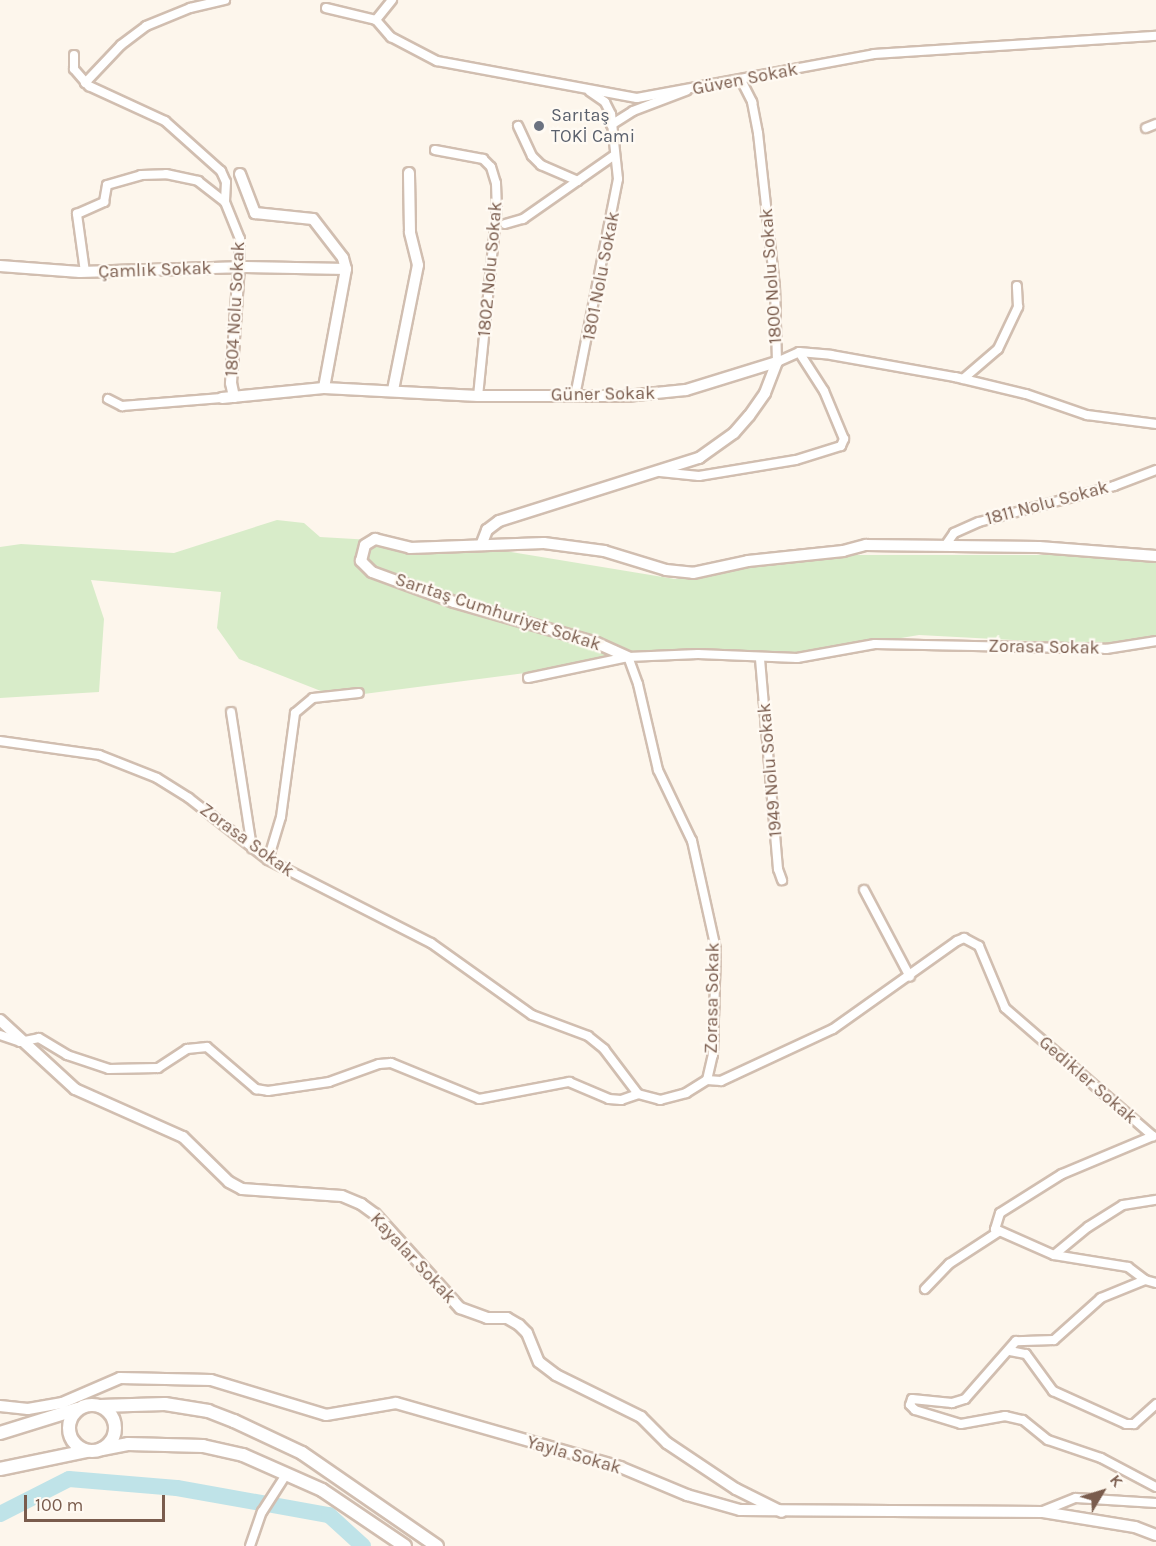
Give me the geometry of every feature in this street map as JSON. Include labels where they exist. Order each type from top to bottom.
[{"type":"main road","points":[[0,1433],[77,1409],[100,1406],[165,1404],[208,1411],[302,1453],[437,1546]]},
{"type":"main road","points":[[100,1406],[115,1424],[113,1438],[102,1449]]},
{"type":"main road","points":[[77,1409],[68,1431],[75,1444],[88,1451]]},
{"type":"main road","points":[[0,1469],[128,1444],[202,1446],[243,1455],[322,1490],[405,1546]]},
{"type":"street","points":[[74,55],[74,69],[85,83],[121,45],[146,26],[190,8],[225,0]]},
{"type":"street","points":[[326,8],[376,20],[392,0]]},
{"type":"street","name":"Güven Sokak","points":[[376,20],[391,37],[436,61],[637,98],[874,54],[1156,36]]},
{"type":"street","name":"1800 Nolu Sokak","points":[[482,543],[487,531],[500,521],[699,458],[734,433],[765,393],[777,362],[775,286],[758,133],[752,102],[741,80]]},
{"type":"street","name":"1804 Nolu Sokak","points":[[85,83],[100,94],[165,121],[209,157],[226,182],[225,202],[240,239],[231,383],[234,397]]},
{"type":"street","name":"1801 Nolu Sokak","points":[[575,396],[617,196],[618,172],[605,102],[583,88]]},
{"type":"street","points":[[611,125],[633,111],[679,97],[688,90]]},
{"type":"street","points":[[1146,128],[1156,124]]},
{"type":"street","points":[[518,126],[528,149],[541,165],[578,181]]},
{"type":"street","name":"1802 Nolu Sokak","points":[[435,150],[483,159],[491,167],[496,183],[497,206],[478,396]]},
{"type":"street","points":[[505,224],[523,219],[614,156]]},
{"type":"street","points":[[393,390],[417,265],[410,232],[409,173]]},
{"type":"street","points":[[85,272],[77,214],[104,202],[107,185],[141,175],[166,174],[198,181],[225,202]]},
{"type":"street","points":[[240,174],[255,213],[313,219],[342,258],[346,270],[324,388]]},
{"type":"street","name":"Çamlık Sokak","points":[[0,266],[85,272],[238,267],[346,270]]},
{"type":"street","points":[[963,379],[998,349],[1018,307],[1017,286]]},
{"type":"street","points":[[660,472],[699,476],[796,460],[841,446],[844,440],[824,391],[799,352]]},
{"type":"street","name":"Güner Sokak","points":[[108,399],[122,406],[324,388],[478,396],[626,396],[686,390],[777,362],[799,352],[831,355],[963,379],[1087,415],[1156,424]]},
{"type":"street","name":"1811 Nolu Sokak","points":[[945,546],[954,533],[979,522],[1114,486],[1156,470]]},
{"type":"street","name":"Sarıtaş Cumhuriyet Sokak","points":[[628,657],[597,643],[454,602],[372,572],[361,561],[365,545],[375,539],[410,548],[482,543],[544,543],[604,551],[666,570],[693,573],[748,561],[843,551],[866,545],[1040,547],[1156,556]]},
{"type":"street","name":"Zorasa Sokak","points":[[0,741],[87,753],[126,763],[157,778],[189,798],[268,860],[431,943],[531,1015],[588,1036],[604,1049],[638,1094],[660,1100],[686,1093],[707,1080],[713,1055],[716,949],[692,841],[658,770],[638,684],[628,657],[698,654],[760,659],[797,658],[876,644],[1107,649],[1156,642]]},
{"type":"street","points":[[528,678],[628,657]]},
{"type":"street","name":"1949 Nolu Sokak","points":[[760,659],[782,880]]},
{"type":"street","points":[[268,860],[281,817],[295,713],[313,698],[359,693]]},
{"type":"street","points":[[231,712],[252,848]]},
{"type":"street","points":[[864,890],[910,977]]},
{"type":"street","name":"Gedikler Sokak","points":[[707,1080],[721,1081],[833,1029],[910,977],[957,941],[964,938],[973,941],[1005,1008],[1154,1136],[1062,1174],[1000,1213],[994,1223],[998,1232]]},
{"type":"street","name":"Kayalar Sokak","points":[[0,1020],[20,1041],[75,1089],[183,1137],[229,1182],[242,1189],[342,1196],[361,1204],[375,1214],[460,1308],[487,1318],[507,1318],[519,1325],[527,1333],[539,1362],[556,1376],[641,1418],[676,1450],[736,1489],[785,1513]]},
{"type":"street","points":[[0,1035],[20,1041],[39,1038],[67,1055],[109,1069],[158,1068],[187,1049],[207,1047],[256,1089],[268,1091],[329,1082],[368,1067],[391,1063],[479,1099],[569,1082],[609,1099],[621,1100],[638,1094]]},
{"type":"street","points":[[1054,1256],[1088,1227],[1123,1205],[1156,1200]]},
{"type":"street","points":[[925,1289],[949,1264],[998,1232],[1054,1256],[1128,1267],[1145,1280],[1156,1283]]},
{"type":"street","points":[[1145,1280],[1101,1298],[1054,1340],[1017,1341],[965,1399],[952,1403],[912,1399],[910,1405],[924,1414],[961,1424],[1005,1416],[1023,1420],[1048,1440],[1101,1458],[1156,1487]]},
{"type":"street","points":[[1010,1351],[1026,1354],[1053,1392],[1126,1424],[1134,1424],[1156,1404]]},
{"type":"street","name":"Yayla Sokak","points":[[0,1406],[28,1409],[62,1403],[120,1378],[182,1377],[211,1380],[326,1415],[396,1403],[620,1467],[717,1504],[785,1513],[1043,1512],[1076,1498],[1156,1503]]},
{"type":"street","points":[[250,1546],[262,1512],[287,1473]]},
{"type":"street","points":[[1043,1512],[1136,1527],[1156,1534]]},
{"type":"green space","points":[[277,520],[304,523],[320,537],[475,546],[675,579],[708,577],[756,562],[809,555],[1156,555],[1156,638],[1105,645],[919,635],[775,659],[655,656],[356,695],[331,695],[239,659],[217,628],[221,592],[91,580],[104,619],[99,692],[0,698],[0,547],[21,544],[174,553]]},
{"type":"waterway","points":[[0,1514],[69,1479],[177,1488],[329,1515],[363,1546]]},
{"type":"place","name":"Sarıtaş TOKİ Cami","points":[[539,126]]}]
